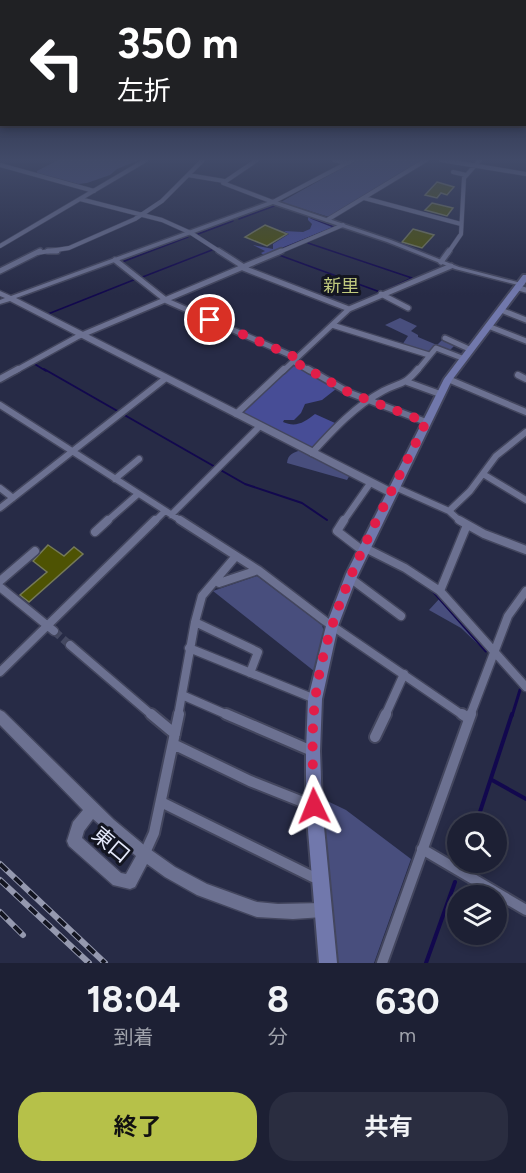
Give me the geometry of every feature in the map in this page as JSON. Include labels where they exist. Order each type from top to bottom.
[{"type":"main road","points":[[328,963],[314,806],[313,751],[315,699],[332,626],[350,578],[440,393],[465,354],[523,285]]},
{"type":"street","points":[[0,246],[70,205]]},
{"type":"street","points":[[103,205],[162,220],[191,233],[243,268],[349,309]]},
{"type":"street","points":[[0,271],[40,251],[55,252],[82,243],[143,215],[158,205]]},
{"type":"street","points":[[0,302],[265,205]]},
{"type":"street","points":[[282,205],[343,225],[451,266],[523,285]]},
{"type":"street","points":[[327,220],[352,205]]},
{"type":"street","points":[[390,205],[461,224]]},
{"type":"street","points":[[441,262],[461,234],[462,205]]},
{"type":"street","points":[[0,379],[83,336],[343,225]]},
{"type":"street","points":[[116,260],[166,301],[295,359],[350,393],[371,399],[426,422]]},
{"type":"street","points":[[236,414],[349,309],[451,266]]},
{"type":"street","points":[[0,293],[371,482],[449,511],[451,515],[467,525],[526,550]]},
{"type":"street","points":[[381,294],[408,308]]},
{"type":"street","points":[[501,310],[526,320]]},
{"type":"street","points":[[332,325],[429,355]]},
{"type":"street","points":[[488,326],[526,341]]},
{"type":"street","points":[[445,338],[465,354]]},
{"type":"street","points":[[312,453],[343,419],[371,399],[407,382],[436,348],[465,354]]},
{"type":"street","points":[[518,375],[526,379]]},
{"type":"street","points":[[0,508],[166,378]]},
{"type":"street","points":[[448,379],[526,412]]},
{"type":"street","points":[[407,382],[440,393]]},
{"type":"street","points":[[0,405],[258,570],[332,626],[468,718]]},
{"type":"street","points":[[0,672],[51,628],[260,426]]},
{"type":"street","points":[[449,511],[470,491],[496,456],[526,432]]},
{"type":"street","points":[[115,479],[139,459]]},
{"type":"street","points":[[483,474],[526,500]]},
{"type":"street","points":[[371,482],[337,531],[364,550],[405,568],[440,591],[526,687]]},
{"type":"street","points":[[0,488],[13,498]]},
{"type":"street","points":[[95,532],[138,494]]},
{"type":"street","points":[[440,591],[467,525]]},
{"type":"street","points":[[0,580],[35,550]]},
{"type":"street","points":[[144,855],[154,833],[161,802],[189,648],[202,596],[236,556]]},
{"type":"street","points":[[216,581],[219,583],[258,570]]},
{"type":"street","points":[[350,578],[401,616]]},
{"type":"street","points":[[0,587],[51,628]]},
{"type":"street","points":[[382,963],[493,652],[508,616],[526,591]]},
{"type":"street","points":[[195,622],[258,652],[250,673]]},
{"type":"street","points":[[70,645],[174,739],[250,781],[314,806]]},
{"type":"street","points":[[189,648],[315,699]]},
{"type":"street","points":[[375,737],[404,674]]},
{"type":"street","points":[[182,695],[313,751]]},
{"type":"street","points":[[0,716],[144,855],[183,881],[224,900],[262,911],[323,910]]},
{"type":"street","points":[[161,802],[313,877],[320,876]]},
{"type":"street","name":"東口","points":[[93,808],[75,834],[74,841],[80,847],[118,880],[125,882],[130,882],[144,855]]},
{"type":"street","points":[[422,849],[526,910]]},
{"type":"shaded area","points":[[290,205],[349,205],[329,217]]},
{"type":"shaded area","points":[[308,217],[335,226],[265,256],[261,253],[265,251],[253,245],[273,249],[273,244],[289,234],[284,231],[303,232],[310,229],[312,224]]},
{"type":"shaded area","points":[[400,318],[417,326],[411,331],[418,337],[437,345],[443,339],[456,344],[449,351],[436,346],[427,353],[402,345],[408,336],[385,325]]},
{"type":"shaded area","points":[[294,364],[336,389],[322,400],[305,404],[301,413],[294,420],[283,422],[300,423],[315,414],[335,423],[311,449],[241,412]]},
{"type":"shaded area","points":[[301,450],[350,475],[347,480],[287,463],[293,453]]},
{"type":"shaded area","points":[[257,576],[322,625],[324,632],[314,671],[213,591]]},
{"type":"shaded area","points":[[440,598],[482,648],[461,628],[429,610]]},
{"type":"shaded area","points":[[321,798],[346,810],[411,859],[374,963],[334,963]]},
{"type":"building","points":[[430,205],[453,208],[447,216],[425,210]]},
{"type":"building","points":[[265,225],[287,234],[267,246],[245,237]]},
{"type":"building","points":[[413,229],[434,235],[422,248],[402,242]]},
{"type":"building","points":[[48,545],[64,556],[74,547],[83,554],[29,602],[20,595],[47,572],[33,561]]},
{"type":"waterway","points":[[239,219],[274,206]]},
{"type":"waterway","points":[[311,218],[334,227]]},
{"type":"waterway","points":[[198,234],[233,221]]},
{"type":"waterway","points":[[281,249],[323,232]]},
{"type":"waterway","points":[[122,262],[188,237]]},
{"type":"waterway","points":[[308,243],[412,278],[374,296]]},
{"type":"waterway","points":[[140,278],[212,250]]},
{"type":"waterway","points":[[279,255],[380,292]]},
{"type":"waterway","points":[[48,314],[136,279]]},
{"type":"waterway","points":[[33,363],[46,371]]},
{"type":"waterway","points":[[44,369],[245,484],[302,503],[327,520]]},
{"type":"waterway","points":[[433,591],[486,651]]},
{"type":"waterway","points":[[512,716],[520,690]]},
{"type":"waterway","points":[[480,813],[512,714]]},
{"type":"waterway","points":[[492,780],[526,799]]},
{"type":"waterway","points":[[426,963],[455,882]]},
{"type":"tunnel","points":[[54,631],[70,645]]},
{"type":"railway","points":[[0,864],[105,963]]},
{"type":"railway","points":[[0,880],[89,963]]},
{"type":"railway","points":[[0,912],[23,935]]},
{"type":"district","name":"新里","points":[[341,286]]},
{"type":"route","points":[[210,320],[297,358],[293,361],[350,393],[371,399],[426,422],[350,578],[332,626],[315,699],[314,806]]}]
